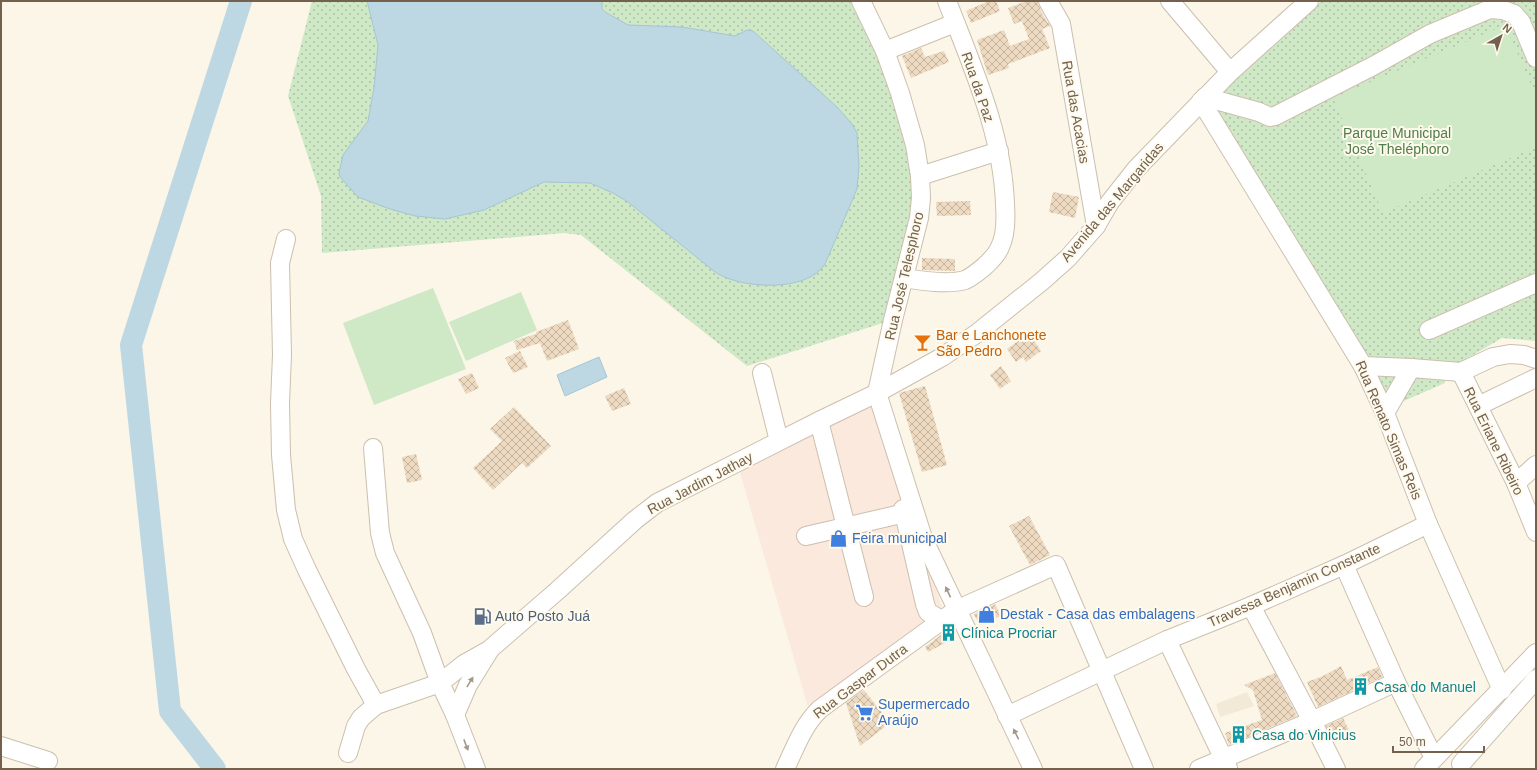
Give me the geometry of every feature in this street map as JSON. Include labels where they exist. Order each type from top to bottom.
[{"type":"street","name":"Rua José Telesphoro","points":[[861,1],[885,51],[915,145],[920,176],[921,198],[919,218],[884,358],[872,396]]},
{"type":"street","name":"Rua da Paz","points":[[904,278],[923,281],[955,282],[971,277],[982,269],[998,253],[1006,218],[1005,189],[999,151],[988,112],[947,1]]},
{"type":"street","name":"Rua das Acacias","points":[[1048,1],[1061,24],[1096,226]]},
{"type":"street","points":[[1170,1],[1230,72]]},
{"type":"street","name":"Avenida das Margaridas","points":[[872,396],[942,357],[976,334],[1041,282],[1068,258],[1096,226],[1110,202],[1136,169],[1230,72],[1309,1]]},
{"type":"street","points":[[1203,99],[1259,112],[1270,117],[1275,116],[1373,66],[1430,34],[1490,10],[1503,10],[1514,14],[1522,22],[1536,58]]},
{"type":"street","points":[[885,51],[955,23]]},
{"type":"street","name":"Rua Renato Simas Reis","points":[[1203,99],[1363,366],[1384,413],[1428,524],[1502,690]]},
{"type":"street","points":[[920,176],[999,151]]},
{"type":"street","points":[[286,238],[280,263],[282,355],[280,403],[281,448],[286,510],[293,539],[304,563],[356,669],[376,705],[361,718],[356,726],[348,753]]},
{"type":"street","points":[[1429,330],[1536,283]]},
{"type":"street","points":[[1363,366],[1461,372],[1493,358],[1510,354],[1524,355],[1536,359]]},
{"type":"street","points":[[1384,413],[1412,368]]},
{"type":"street","name":"Rua Eriane Ribeiro","points":[[1461,372],[1516,483],[1536,532]]},
{"type":"street","points":[[762,373],[779,441]]},
{"type":"street","points":[[1478,406],[1536,378]]},
{"type":"street","points":[[872,396],[909,512],[925,604],[928,612],[941,620]]},
{"type":"street","name":"Rua Jardim Jathay","points":[[376,705],[440,683],[464,664],[489,650],[557,591],[634,520],[657,503],[819,421],[872,396]]},
{"type":"street","points":[[819,421],[864,597]]},
{"type":"street","points":[[373,448],[380,533],[385,553],[422,633],[440,683],[455,715],[473,769]]},
{"type":"street","points":[[1516,483],[1536,465]]},
{"type":"street","points":[[806,536],[909,512]]},
{"type":"street","points":[[909,512],[923,538],[1033,769]]},
{"type":"street","name":"Travessa Benjamin Constante","points":[[1007,716],[1100,670],[1167,640],[1344,566],[1428,524]]},
{"type":"street","name":"Rua Gaspar Dutra","points":[[785,769],[804,728],[811,717],[820,708],[956,610],[1056,565],[1100,670]]},
{"type":"street","points":[[1344,566],[1396,682],[1434,759]]},
{"type":"street","points":[[1251,606],[1336,769]]},
{"type":"street","points":[[1167,640],[1226,764]]},
{"type":"street","name":"Rua Jardim Jathay","points":[[455,715],[468,685],[489,650]]},
{"type":"street","points":[[1434,759],[1536,653]]},
{"type":"street","points":[[1100,670],[1144,769]]},
{"type":"street","points":[[1434,759],[1463,766],[1536,679]]},
{"type":"street","points":[[1199,769],[1226,764],[1312,721],[1396,682]]},
{"type":"street","points":[[1,746],[48,761]]},
{"type":"shaded area","name":"Feira municipal","points":[[876,403],[942,607],[808,707],[739,469]]},
{"type":"shaded area","points":[[1247,692],[1254,706],[1220,717],[1216,704]]},
{"type":"green space","points":[[312,1],[854,1],[878,48],[913,150],[917,215],[889,321],[747,366],[581,235],[564,233],[322,253],[321,196],[288,96]]},
{"type":"green space","name":"Parque Municipal José Theléphoro","points":[[1321,1],[1536,1],[1536,341],[1502,338],[1444,372],[1445,383],[1390,407],[1212,102]]},
{"type":"green space","points":[[1505,25],[1536,96],[1536,147],[1383,213],[1333,98]]},
{"type":"green space","points":[[433,288],[466,369],[374,405],[343,323]]},
{"type":"green space","points":[[521,292],[537,330],[466,361],[449,322]]},
{"type":"water","points":[[367,1],[602,1],[602,9],[605,12],[628,25],[682,27],[735,36],[747,30],[753,31],[837,107],[852,124],[857,133],[859,166],[857,189],[825,264],[816,273],[804,280],[789,284],[756,285],[726,278],[715,272],[628,202],[613,193],[590,183],[544,182],[484,210],[445,219],[415,216],[390,209],[358,197],[340,177],[339,173],[343,155],[368,121],[374,88],[378,45]]},
{"type":"water","points":[[599,357],[607,377],[565,396],[557,375]]},
{"type":"building","points":[[989,1],[996,1],[1000,11],[971,23],[966,11]]},
{"type":"building","points":[[1027,1],[1037,1],[1050,26],[1042,29],[1050,48],[1008,64],[1009,68],[988,75],[977,40],[1004,30],[1010,46],[1029,39],[1022,21],[1014,24],[1008,8]]},
{"type":"building","points":[[921,48],[925,57],[944,51],[949,62],[911,78],[902,56]]},
{"type":"building","points":[[1053,192],[1079,197],[1075,218],[1049,212]]},
{"type":"building","points":[[970,201],[971,215],[937,216],[936,202]]},
{"type":"building","points":[[922,258],[955,259],[955,271],[922,270]]},
{"type":"building","points":[[568,320],[579,349],[547,361],[540,343],[517,350],[514,341],[536,334],[536,332]]},
{"type":"building","points":[[1029,333],[1041,351],[1026,362],[1023,357],[1016,362],[1007,349]]},
{"type":"building","points":[[520,351],[528,367],[513,373],[505,358]]},
{"type":"building","points":[[1001,366],[1011,381],[1000,389],[990,375]]},
{"type":"building","points":[[472,373],[479,388],[466,394],[458,379]]},
{"type":"building","points":[[925,386],[947,465],[922,472],[899,393]]},
{"type":"building","points":[[624,388],[631,404],[612,411],[605,396]]},
{"type":"building","points":[[514,407],[551,446],[527,468],[522,463],[493,490],[473,468],[502,441],[490,429]]},
{"type":"building","points":[[416,454],[422,480],[407,483],[402,457]]},
{"type":"building","points":[[1029,516],[1050,555],[1030,565],[1009,526]]},
{"type":"building","name":"Destak - Casa das embalagens","points":[[995,604],[1001,616],[979,625],[974,614]]},
{"type":"building","points":[[949,629],[954,638],[928,652],[925,647]]},
{"type":"building","points":[[1341,666],[1347,680],[1378,667],[1382,677],[1318,707],[1307,682],[1323,676]]},
{"type":"building","points":[[1275,673],[1297,716],[1229,745],[1225,733],[1262,720],[1253,690],[1244,685]]},
{"type":"building","name":"Supermercado Araújo","points":[[864,690],[890,723],[860,746],[846,703]]},
{"type":"building","points":[[1343,718],[1350,732],[1333,740],[1326,726]]},
{"type":"waterway","points":[[215,769],[170,711],[131,345],[241,1]]},
{"type":"place","name":"Bar e Lanchonete São Pedro","points":[[923,343]]},
{"type":"place","name":"Feira municipal","points":[[839,538]]},
{"type":"place","name":"Destak - Casa das embalagens","points":[[987,614]]},
{"type":"place","name":"Auto Posto Juá","points":[[482,616]]},
{"type":"place","name":"Clínica Procriar","points":[[948,633]]},
{"type":"place","name":"Casa do Manuel","points":[[1361,687]]},
{"type":"place","name":"Supermercado Araújo","points":[[865,712]]},
{"type":"place","name":"Casa do Vinicius","points":[[1239,735]]}]
